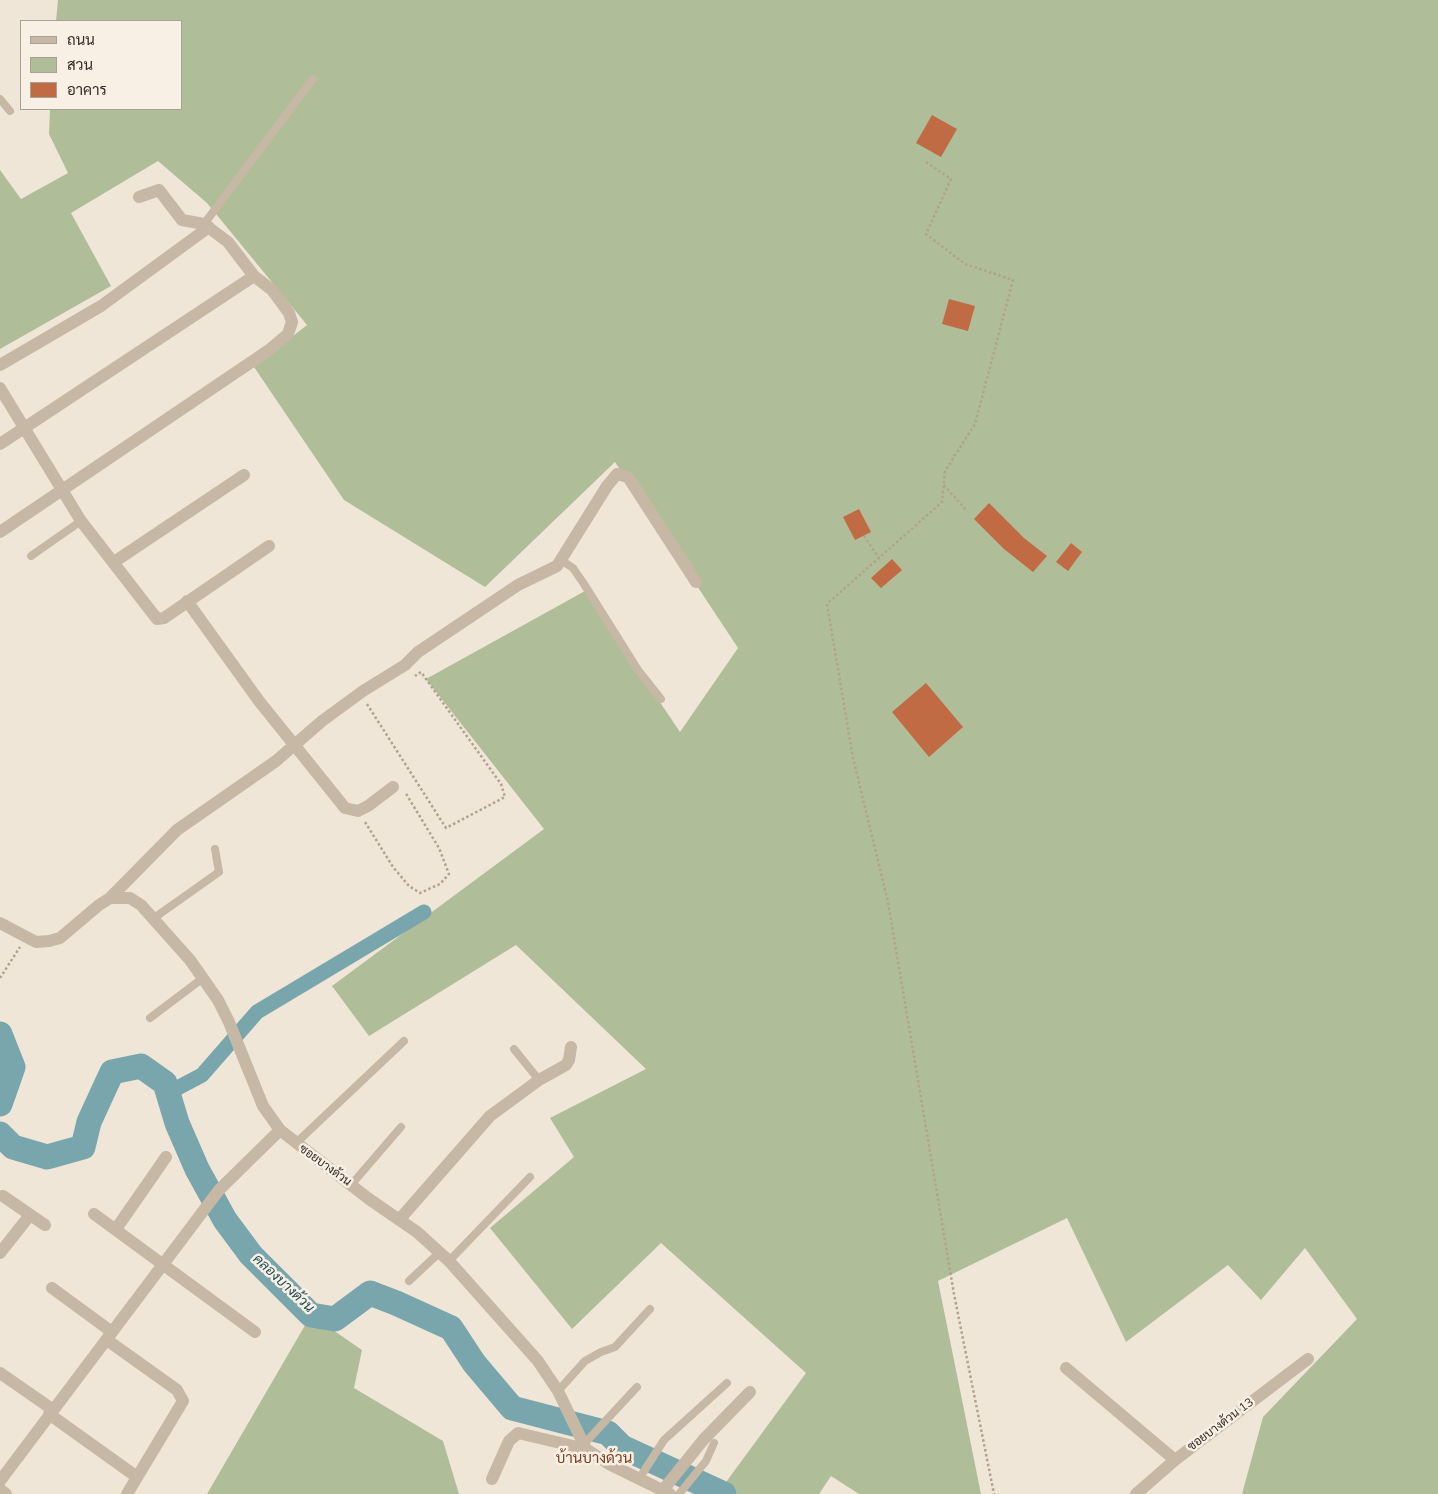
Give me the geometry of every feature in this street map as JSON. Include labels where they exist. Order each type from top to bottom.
[{"type":"street","points":[[0,532],[63,494],[269,350],[288,334],[292,322],[290,312],[272,290],[254,276],[228,242],[206,225],[188,223],[182,220],[159,190],[139,197]]},
{"type":"street","points":[[0,365],[101,306],[206,225]]},
{"type":"street","points":[[0,444],[254,276]]},
{"type":"street","points":[[0,388],[78,517],[157,619],[164,618],[186,601],[269,546]]},
{"type":"street","points":[[0,924],[36,942],[60,938],[110,898],[177,830],[276,761],[294,744],[363,691],[405,665],[418,652],[518,585],[552,570],[561,560],[607,486],[617,474],[622,474],[628,478],[696,582]]},
{"type":"street","points":[[114,562],[244,475]]},
{"type":"street","points":[[186,601],[259,701],[345,808],[358,810],[368,806],[393,787]]},
{"type":"street","name":"ซอยบางด้วน","points":[[110,898],[130,898],[141,905],[204,978],[229,1022],[263,1106],[280,1130],[295,1144],[418,1232],[444,1257],[538,1361],[586,1441]]},
{"type":"street","points":[[399,1220],[490,1116],[539,1080],[566,1065],[569,1060],[571,1047]]},
{"type":"street","points":[[0,1481],[218,1190],[280,1130]]},
{"type":"street","points":[[116,1229],[166,1157]]},
{"type":"street","points":[[2,1196],[45,1225]]},
{"type":"street","points":[[94,1214],[255,1332]]},
{"type":"street","points":[[0,1253],[30,1215]]},
{"type":"street","points":[[52,1288],[177,1390],[183,1401],[127,1494]]},
{"type":"street","name":"ซอยบางด้วน 13","points":[[1136,1494],[1175,1460],[1308,1359]]},
{"type":"street","points":[[1066,1368],[1175,1460]]},
{"type":"street","points":[[0,1374],[137,1477]]},
{"type":"street","points":[[492,1478],[509,1441],[518,1433],[586,1441],[609,1464],[642,1473],[662,1489],[750,1392]]},
{"type":"street","points":[[0,1490],[6,1494]]},
{"type":"lane","points":[[206,225],[313,79]]},
{"type":"lane","points":[[0,100],[10,111]]},
{"type":"lane","points":[[31,556],[78,517]]},
{"type":"lane","points":[[561,560],[573,568],[638,670],[661,699]]},
{"type":"lane","points":[[154,918],[219,872],[215,849]]},
{"type":"lane","points":[[150,1018],[204,978]]},
{"type":"lane","points":[[295,1144],[404,1041]]},
{"type":"lane","points":[[514,1049],[539,1080]]},
{"type":"lane","points":[[352,1185],[400,1127]]},
{"type":"lane","points":[[409,1281],[444,1257],[530,1177]]},
{"type":"lane","points":[[560,1396],[585,1361],[601,1352],[616,1347],[650,1309]]},
{"type":"lane","points":[[642,1473],[664,1440],[727,1383]]},
{"type":"lane","points":[[586,1441],[637,1387]]},
{"type":"lane","points":[[678,1494],[688,1485],[714,1443]]},
{"type":"path","points":[[926,162],[952,179],[926,234],[965,264],[1014,280],[975,424],[945,471],[942,502],[827,604],[853,758],[888,902],[954,1294],[994,1494]]},
{"type":"path","points":[[944,485],[967,511]]},
{"type":"path","points":[[864,536],[879,558]]},
{"type":"path","points":[[363,691],[367,705],[446,828],[505,797],[501,784],[421,672],[413,676]]},
{"type":"path","points":[[367,705],[375,700]]},
{"type":"path","points":[[358,810],[394,867],[409,886],[420,893],[440,884],[449,874],[439,848],[399,783],[393,787]]},
{"type":"path","points":[[0,978],[26,937]]},
{"type":"green space","points":[[58,0],[1438,0],[1438,1494],[1242,1494],[1263,1417],[1357,1319],[1305,1248],[1261,1300],[1228,1265],[1126,1342],[1067,1218],[938,1281],[981,1494],[859,1494],[831,1476],[819,1494],[733,1494],[721,1489],[806,1373],[661,1243],[572,1329],[490,1228],[574,1157],[550,1118],[646,1069],[516,945],[369,1036],[332,986],[544,829],[426,679],[585,591],[680,732],[738,648],[615,462],[485,587],[344,500],[254,367],[307,325],[207,203],[158,161],[71,213],[111,286],[0,349],[0,170],[21,199],[68,173],[49,134],[50,110],[182,110],[182,20],[56,20]]},
{"type":"green space","points":[[311,1315],[362,1350],[354,1388],[443,1441],[459,1494],[207,1494]]},
{"type":"building","points":[[932,115],[957,129],[941,157],[916,143]]},
{"type":"building","points":[[949,299],[975,306],[968,331],[942,324]]},
{"type":"building","points":[[989,503],[1024,538],[1047,556],[1033,572],[1004,549],[974,519]]},
{"type":"building","points":[[859,509],[871,532],[855,540],[843,517]]},
{"type":"building","points":[[1071,543],[1082,552],[1068,571],[1056,562]]},
{"type":"building","points":[[892,559],[902,570],[881,588],[871,578]]},
{"type":"building","points":[[926,683],[963,727],[929,757],[892,712]]},
{"type":"waterway","points":[[168,1093],[202,1075],[257,1012],[424,912]]},
{"type":"waterway","name":"คลองบางด้วน","points":[[0,1034],[13,1067],[0,1104]]},
{"type":"waterway","name":"คลองบางด้วน","points":[[0,1134],[13,1147],[47,1157],[83,1147],[89,1122],[112,1072],[141,1066],[165,1083],[177,1123],[197,1169],[225,1220],[251,1255],[311,1315],[335,1319],[370,1293],[396,1303],[451,1328],[474,1363],[512,1408],[608,1433],[622,1447],[724,1494]]},
{"type":"district","name":"บ้านบางด้วน","points":[[594,1459]]}]
